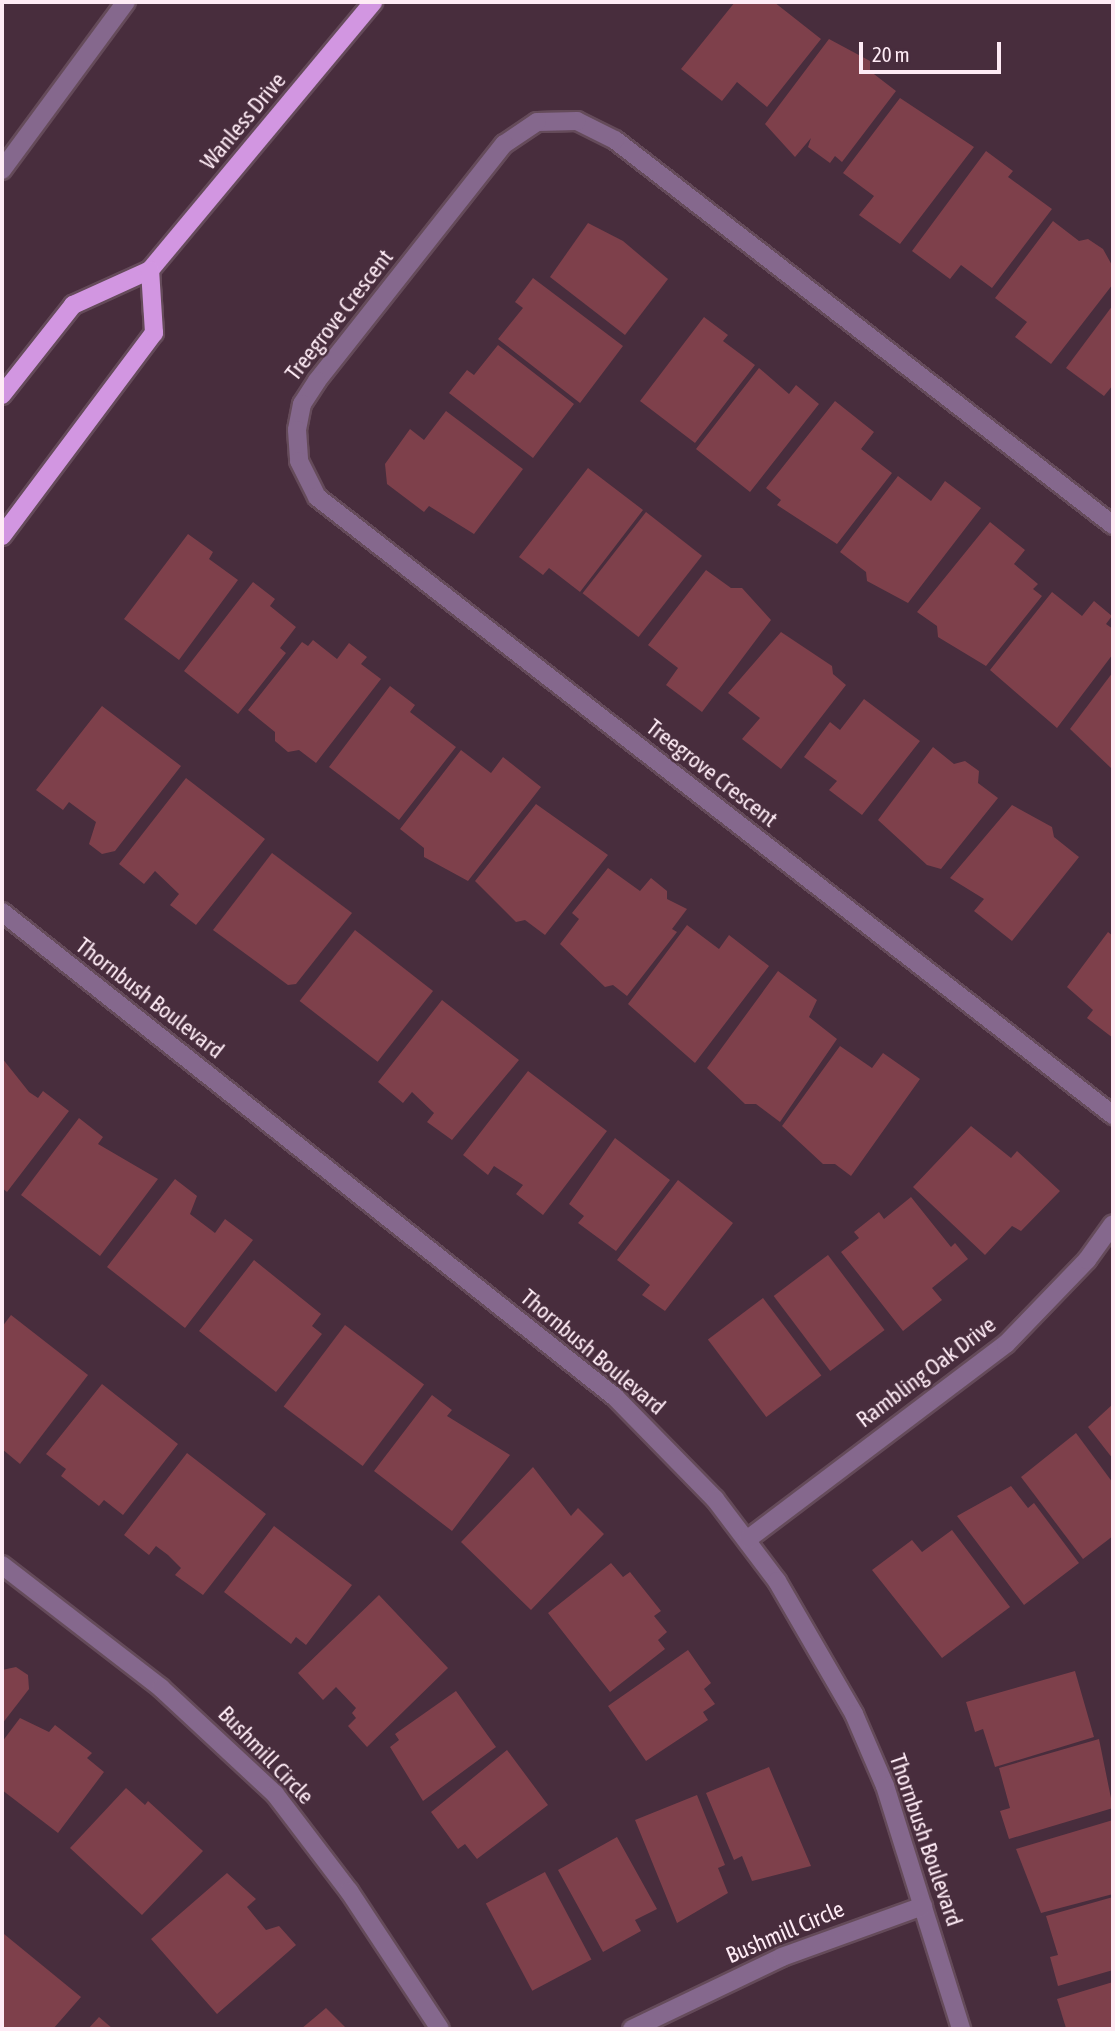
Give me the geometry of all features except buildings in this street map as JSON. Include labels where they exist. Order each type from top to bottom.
[{"type":"main road","name":"Wanless Drive","points":[[2,395],[73,305],[150,270],[373,2]]},
{"type":"main road","points":[[2,536],[154,333],[150,270]]},
{"type":"street","points":[[2,170],[126,2]]},
{"type":"street","name":"Treegrove Crescent","points":[[1113,525],[615,140],[577,121],[537,122],[504,144],[317,381],[302,404],[297,430],[299,461],[317,497],[1113,1115]]},
{"type":"street","name":"Thornbush Boulevard","points":[[2,912],[615,1397],[748,1539],[854,1714],[884,1786],[961,2029]]},
{"type":"street","name":"Rambling Oak Drive","points":[[748,1539],[1006,1344],[1087,1260],[1113,1224]]},
{"type":"street","name":"Bushmill Circle","points":[[2,1565],[161,1688],[275,1794],[349,1891],[440,2029]]},
{"type":"street","name":"Bushmill Circle","points":[[632,2029],[782,1957],[923,1906]]}]
